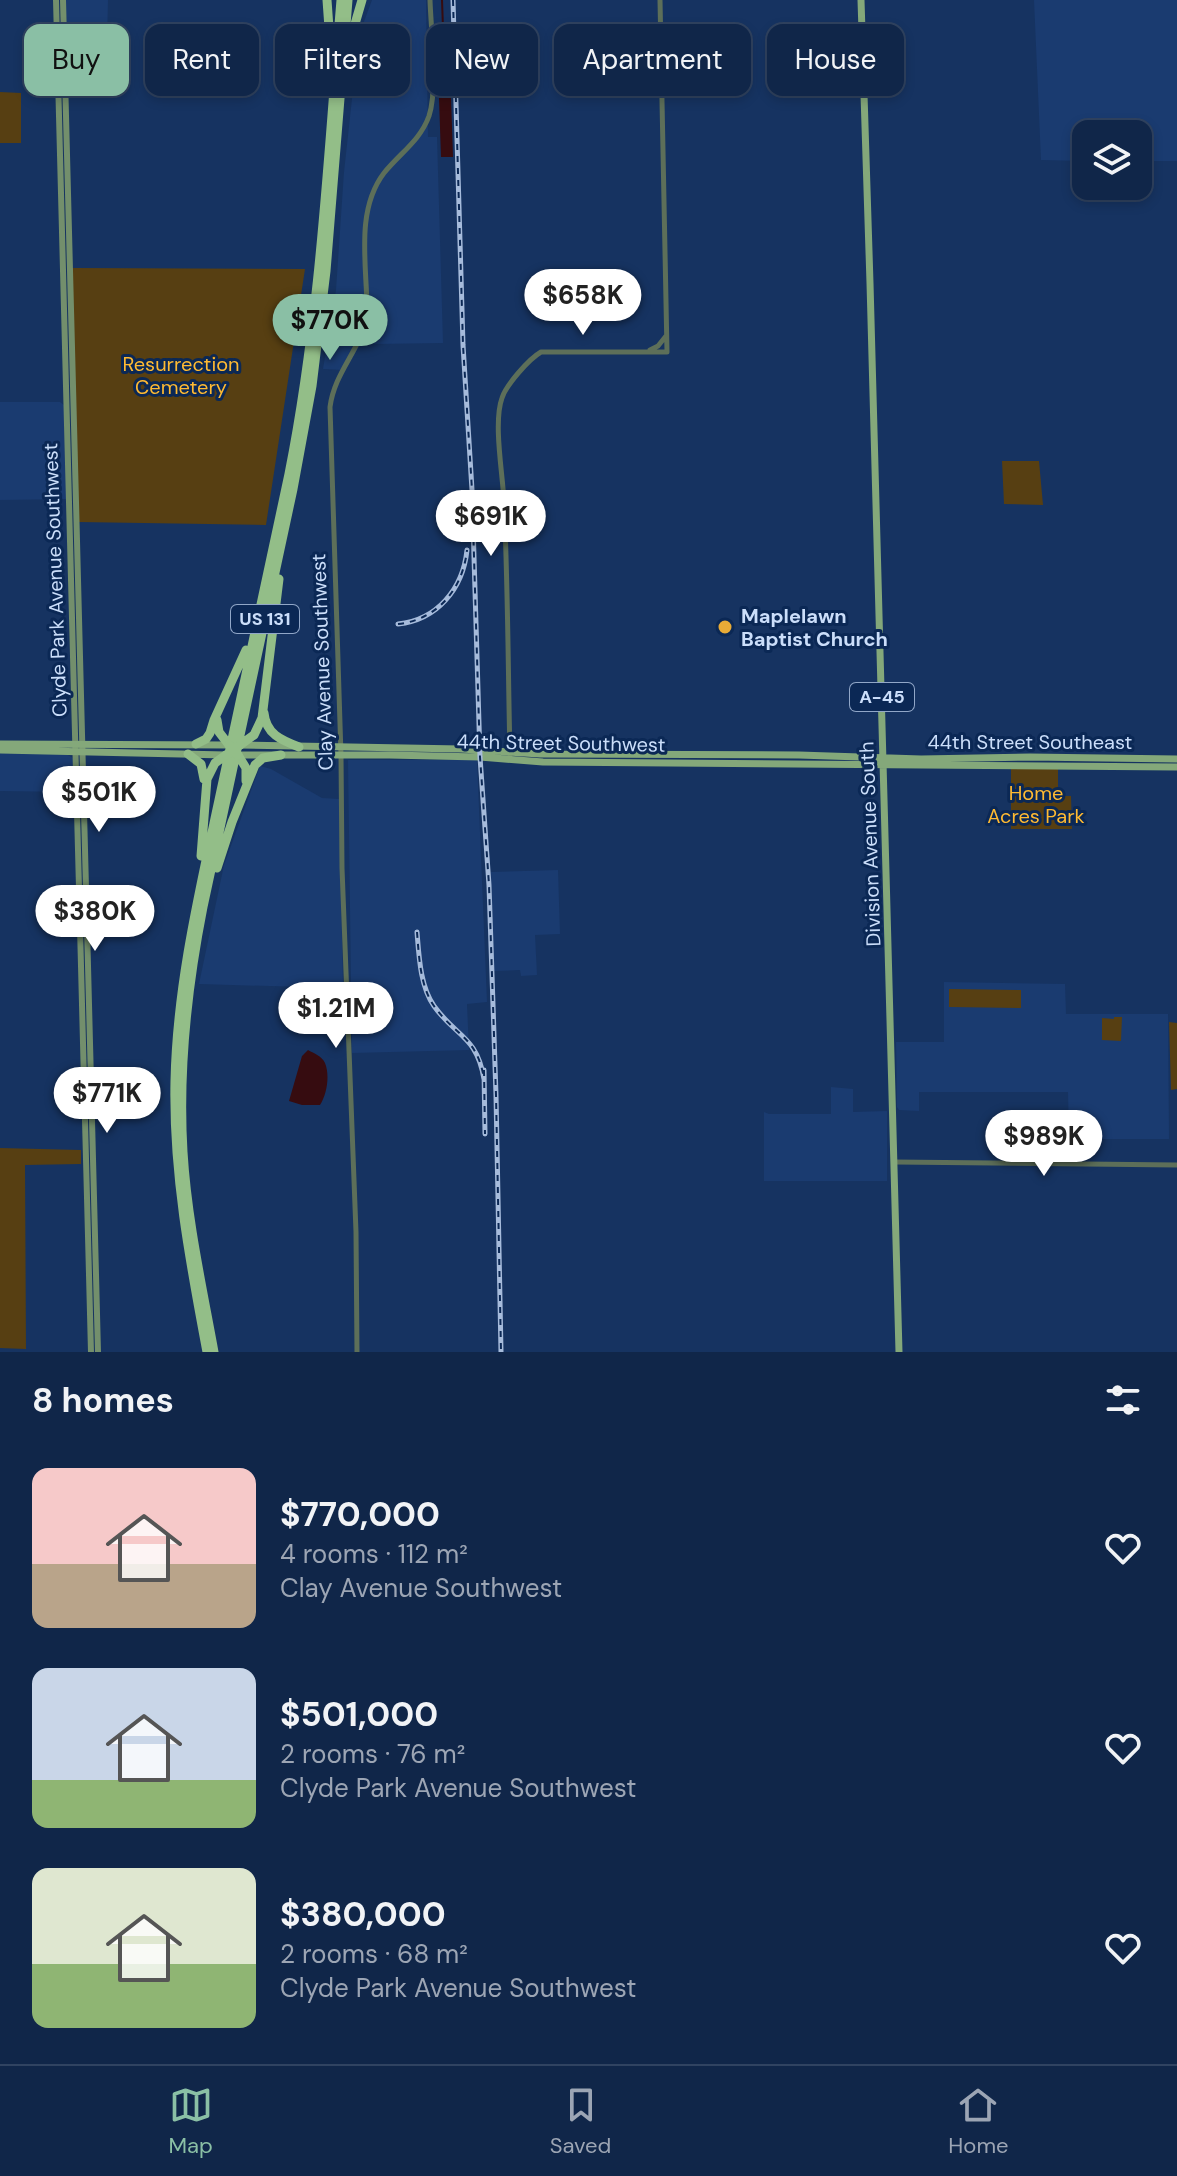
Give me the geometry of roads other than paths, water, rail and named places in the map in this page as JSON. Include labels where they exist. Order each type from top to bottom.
[{"type":"highway","points":[[327,0],[331,35],[330,129]]},
{"type":"highway","name":"US 131","points":[[207,1352],[184,1225],[176,1155],[174,1082],[177,1030],[196,907],[300,420],[310,350],[341,0]]},
{"type":"highway","name":"US 131","points":[[214,1352],[191,1225],[182,1137],[184,1033],[195,948],[310,399],[319,339],[348,0]]},
{"type":"highway","points":[[339,116],[352,32],[362,0]]},
{"type":"highway","points":[[184,970],[203,846],[208,776],[212,767],[259,728],[264,706],[293,489]]},
{"type":"highway","points":[[196,744],[210,733],[244,655],[281,514]]},
{"type":"highway","points":[[264,706],[264,720],[270,731],[299,747]]},
{"type":"highway","points":[[217,715],[218,730],[235,750],[247,772],[243,795]]},
{"type":"highway","points":[[188,754],[199,761],[204,769],[205,803]]},
{"type":"highway","points":[[195,948],[220,856],[257,761],[281,755]]},
{"type":"main road","name":"Clyde Park Avenue Southwest","points":[[56,0],[88,978],[91,1352]]},
{"type":"main road","name":"Clyde Park Avenue Southwest","points":[[63,0],[79,748],[80,963],[90,1191]]},
{"type":"main road","name":"Division Avenue South","points":[[861,0],[899,1352]]},
{"type":"main road","name":"44th Street Southwest","points":[[79,748],[128,752],[196,744],[281,755],[341,751]]},
{"type":"main road","name":"44th Street Southwest","points":[[0,747],[147,748],[188,754],[299,747],[480,757],[540,754],[799,755],[883,761]]},
{"type":"main road","points":[[620,762],[622,758],[638,754]]},
{"type":"main road","points":[[750,763],[760,755]]},
{"type":"main road","points":[[770,763],[775,755]]},
{"type":"main road","points":[[790,763],[799,755]]},
{"type":"main road","name":"44th Street Southwest","points":[[510,756],[620,762],[883,761]]},
{"type":"main road","name":"44th Street Southeast","points":[[883,761],[1093,757],[1177,759]]},
{"type":"main road","points":[[1086,765],[1093,757]]},
{"type":"main road","points":[[1101,765],[1109,757]]},
{"type":"main road","name":"44th Street Southeast","points":[[883,761],[1177,767]]},
{"type":"main road","points":[[80,963],[85,964],[88,978]]},
{"type":"main road","name":"Clyde Park Avenue Southwest","points":[[92,1283],[98,1352]]},
{"type":"street","name":"Clay Avenue Southwest","points":[[357,1352],[357,1245],[342,868],[330,407],[339,376],[360,342],[366,325],[366,219],[371,198],[385,172],[422,131],[431,107],[430,0]]},
{"type":"street","points":[[510,756],[499,411],[504,393],[537,354],[546,351],[667,352],[660,0]]},
{"type":"street","points":[[647,352],[658,346],[667,335]]},
{"type":"street","points":[[895,1162],[1177,1165]]},
{"type":"waterway","points":[[442,0],[443,24]]},
{"type":"railway","points":[[453,0],[463,345],[472,490],[480,757],[489,885],[501,1352]]},
{"type":"railway","points":[[398,624],[425,616],[446,600],[460,577],[467,550]]},
{"type":"railway","points":[[417,932],[421,970],[429,998],[471,1045],[484,1079]]},
{"type":"railway","points":[[484,1070],[485,1134]]},
{"type":"place","name":"Maplelawn Baptist Church","points":[[725,627]]},
{"type":"park label","name":"Resurrection Cemetery","points":[[181,376]]},
{"type":"park label","name":"Home Acres Park","points":[[1036,804]]}]
